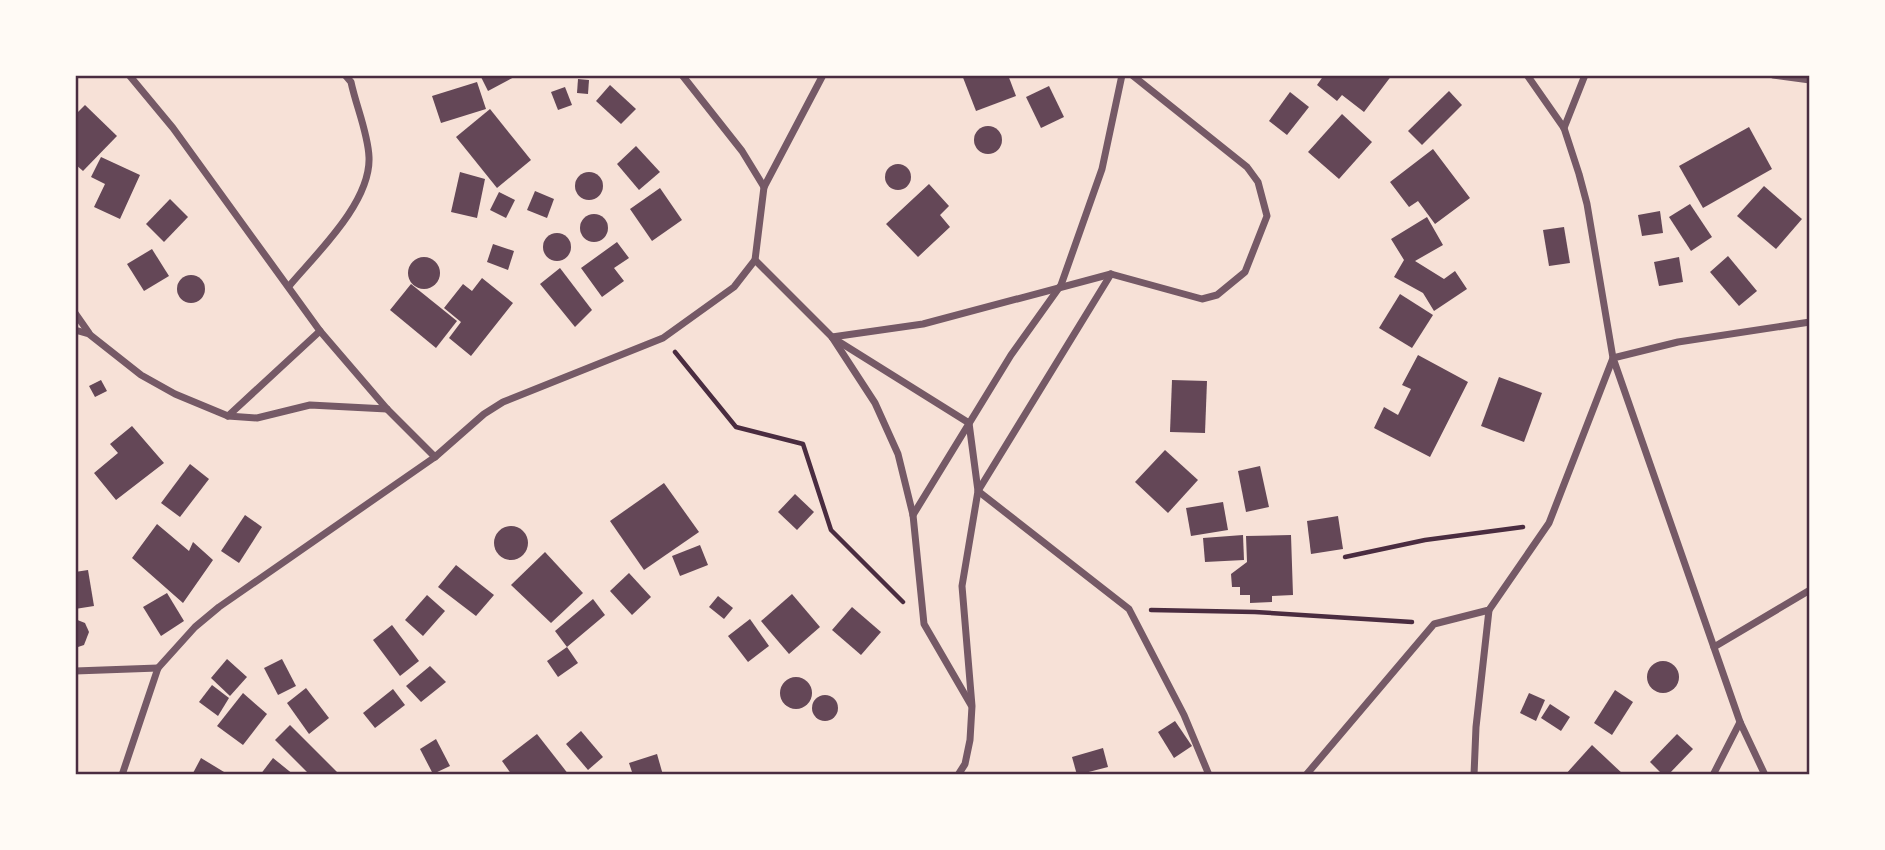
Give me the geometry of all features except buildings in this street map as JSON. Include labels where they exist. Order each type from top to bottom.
[{"type":"street","points":[[129,75],[173,128],[290,285],[320,331],[387,409],[435,457]]},
{"type":"street","points":[[290,285],[350,212],[364,185],[369,157],[351,82],[345,75]]},
{"type":"street","points":[[682,75],[742,151],[764,187]]},
{"type":"street","points":[[122,775],[158,668],[195,627],[219,607],[435,457],[484,414],[503,402],[663,338],[734,287],[755,260],[764,187],[822,75]]},
{"type":"street","points":[[913,515],[1011,355],[1061,285],[1102,169],[1122,75]]},
{"type":"street","points":[[832,337],[923,324],[1061,285],[1111,274],[1202,299],[1217,295],[1245,272],[1267,216],[1261,190],[1247,167],[1132,75]]},
{"type":"street","points":[[1527,75],[1564,128],[1587,204],[1613,358],[1740,722],[1765,775]]},
{"type":"street","points":[[1564,128],[1585,75]]},
{"type":"street","points":[[1773,75],[1810,80]]},
{"type":"street","points":[[755,260],[832,337],[874,403],[898,454],[913,515],[924,624],[972,706]]},
{"type":"street","points":[[978,491],[1111,274]]},
{"type":"street","points":[[75,313],[89,334],[141,375],[175,394],[229,416],[257,418],[310,405],[387,409]]},
{"type":"street","points":[[1613,358],[1691,340],[1810,322]]},
{"type":"street","points":[[75,330],[89,334]]},
{"type":"street","points":[[229,416],[320,331]]},
{"type":"street","points":[[832,337],[969,423]]},
{"type":"street","points":[[1474,775],[1489,610],[1549,523],[1613,358]]},
{"type":"street","points":[[968,775],[965,764],[972,706],[962,586],[978,491],[969,423]]},
{"type":"street","points":[[978,491],[1129,609],[1184,715],[1209,775]]},
{"type":"street","points":[[1714,647],[1810,590]]},
{"type":"street","points":[[1306,775],[1434,624],[1489,610]]},
{"type":"street","points":[[75,671],[158,668]]},
{"type":"street","points":[[1713,775],[1740,722]]},
{"type":"street","points":[[958,775],[965,764]]},
{"type":"path","points":[[663,338],[736,428],[803,444],[831,530],[924,624]]},
{"type":"path","points":[[1345,557],[1424,540],[1549,523]]},
{"type":"path","points":[[1129,609],[1255,612],[1434,624]]}]
